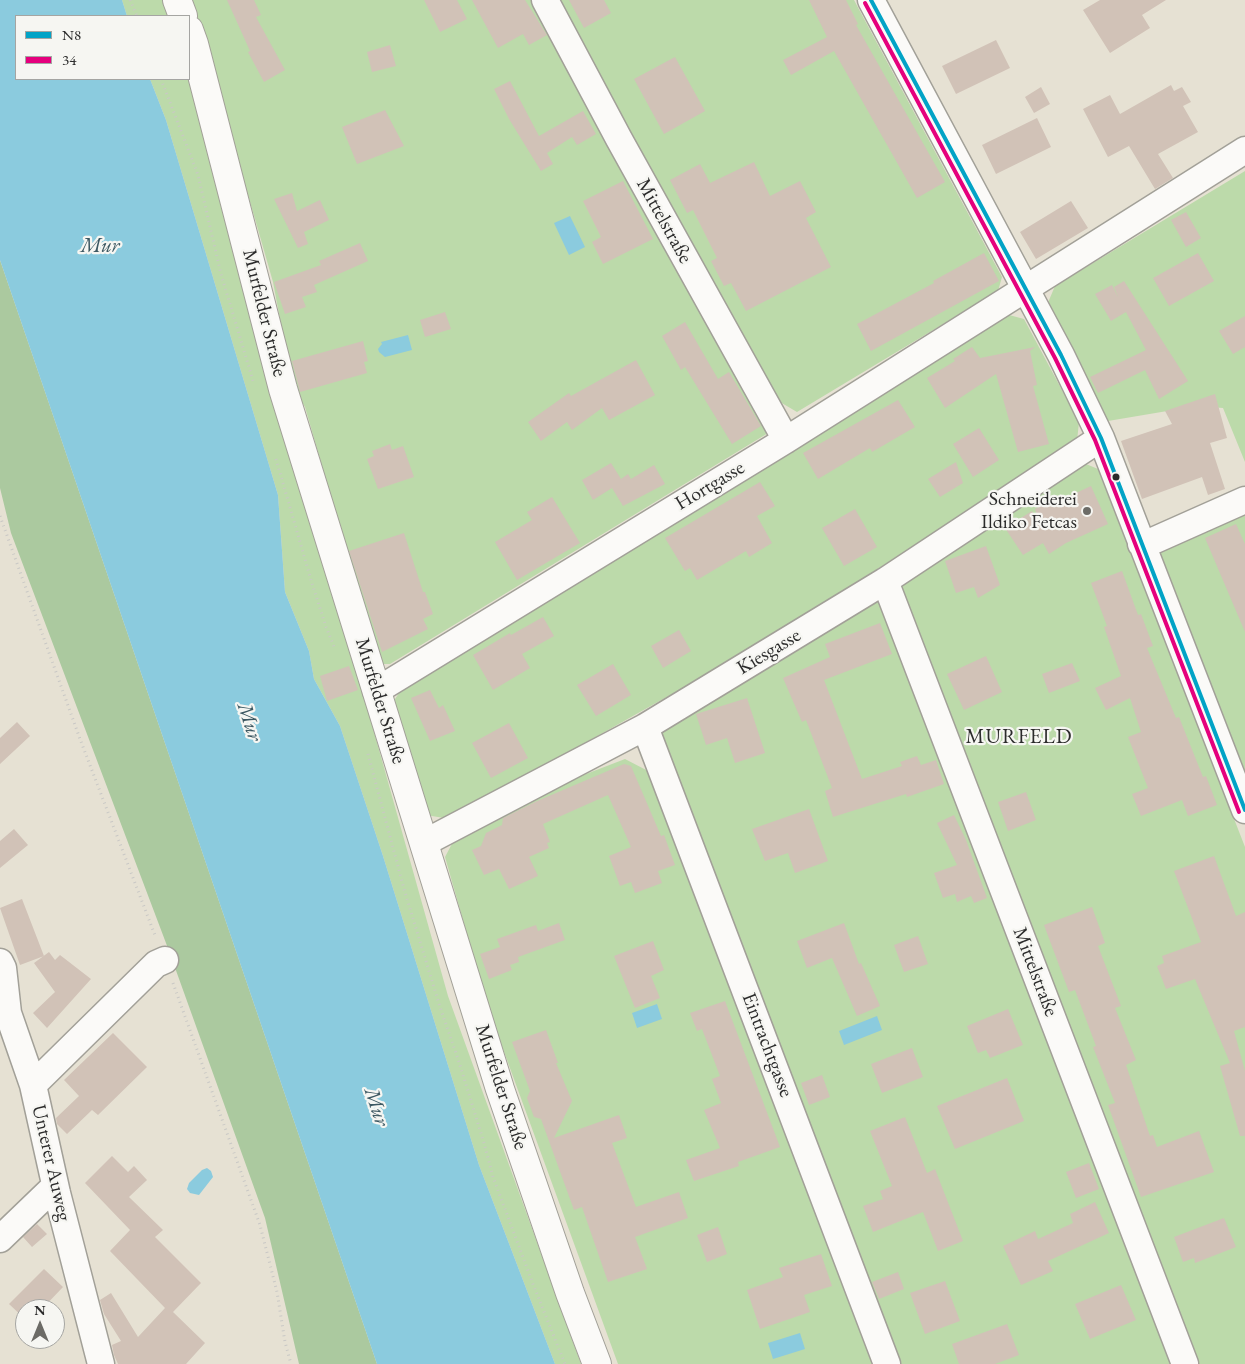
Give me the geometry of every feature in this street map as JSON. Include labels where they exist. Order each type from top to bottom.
[{"type":"street","points":[[177,0],[183,15]]},
{"type":"street","name":"Mittelstraße","points":[[546,0],[619,139],[786,440]]},
{"type":"street","points":[[871,0],[1061,355],[1101,438],[1245,810]]},
{"type":"street","name":"Murfelder Straße","points":[[190,33],[283,389],[500,1089],[570,1293],[597,1364]]},
{"type":"street","name":"Hortgasse","points":[[376,691],[786,440],[1245,150]]},
{"type":"street","name":"Kiesgasse","points":[[424,843],[645,727],[885,581],[1101,438]]},
{"type":"street","points":[[1141,544],[1155,540],[1245,500]]},
{"type":"street","name":"Mittelstraße","points":[[885,581],[1185,1364]]},
{"type":"street","name":"Eintrachtgasse","points":[[645,727],[887,1364]]},
{"type":"street","points":[[33,1085],[156,964],[165,960]]},
{"type":"street","name":"Unterer Auweg","points":[[0,962],[3,968],[4,1016],[33,1085],[55,1186],[101,1364]]},
{"type":"street","points":[[0,1239],[55,1186]]},
{"type":"path","points":[[130,0],[137,15]]},
{"type":"path","points":[[367,750],[404,890],[459,1062],[493,1177],[532,1284],[566,1364]]},
{"type":"green space","points":[[122,0],[162,0],[168,15],[127,15]]},
{"type":"green space","points":[[187,0],[535,0],[773,430],[390,664],[379,664],[305,407],[297,394],[288,362],[273,282],[255,219],[204,46]]},
{"type":"green space","points":[[558,0],[854,0],[1002,277],[998,291],[797,412],[780,402],[681,228]]},
{"type":"green space","points":[[150,80],[189,80],[211,150],[448,996],[581,1364],[555,1364],[479,1165],[383,856],[340,726],[314,679],[309,651],[285,592],[278,495],[166,120]]},
{"type":"green space","points":[[1245,171],[1245,462],[1223,408],[1197,406],[1108,421],[1047,305],[1055,286]]},
{"type":"green space","points":[[0,260],[377,1364],[299,1364],[265,1218],[169,951],[11,533],[0,488]]},
{"type":"green space","points":[[1009,315],[1024,319],[1079,422],[1077,441],[759,645],[450,819],[426,815],[393,702],[405,684]]},
{"type":"green space","points":[[1086,464],[1098,469],[1245,847],[1245,1364],[1196,1364],[897,586]]},
{"type":"green space","points":[[1245,510],[1245,771],[1160,553],[1167,544]]},
{"type":"green space","points":[[870,600],[881,604],[1173,1364],[896,1364],[659,736],[665,722]]},
{"type":"green space","points":[[625,759],[650,772],[873,1364],[618,1364],[488,1008],[445,857],[454,840],[529,796]]},
{"type":"water","name":"Mur","points":[[0,0],[122,0],[127,15],[15,15],[15,80],[150,80],[166,120],[278,495],[285,592],[309,651],[314,679],[340,726],[383,856],[479,1165],[555,1364],[377,1364],[0,260]]},
{"type":"water","points":[[570,216],[585,247],[569,255],[554,223]]},
{"type":"water","points":[[408,335],[412,350],[385,357],[379,352],[378,349],[382,344],[381,342]]},
{"type":"water","points":[[657,1004],[662,1019],[637,1028],[632,1013]]},
{"type":"water","points":[[877,1016],[882,1030],[844,1045],[839,1031]]},
{"type":"water","points":[[207,1168],[211,1171],[213,1177],[199,1195],[190,1193],[187,1189],[189,1183],[202,1170]]},
{"type":"water","points":[[800,1333],[805,1349],[773,1359],[768,1343]]},
{"type":"building","points":[[227,0],[254,0],[261,15],[256,17],[285,70],[264,82],[248,52],[250,51]]},
{"type":"building","points":[[424,0],[457,0],[467,19],[440,32]]},
{"type":"building","points":[[472,0],[525,0],[547,35],[529,45],[523,34],[498,48]]},
{"type":"building","points":[[569,0],[604,0],[611,13],[584,28]]},
{"type":"building","points":[[809,0],[846,0],[858,24],[856,25],[945,182],[917,198],[834,51],[791,75],[783,60],[827,37]]},
{"type":"building","points":[[1100,0],[1166,0],[1142,15],[1150,28],[1110,53],[1083,10]]},
{"type":"building","points":[[996,40],[1010,68],[956,94],[942,66]]},
{"type":"building","points":[[390,45],[396,66],[372,72],[367,52]]},
{"type":"building","points":[[675,57],[705,111],[664,134],[634,79]]},
{"type":"building","points":[[510,81],[539,136],[583,111],[596,134],[577,145],[572,137],[547,153],[553,164],[541,171],[509,119],[494,89]]},
{"type":"building","points":[[1171,85],[1174,91],[1182,87],[1191,102],[1183,106],[1198,132],[1158,154],[1173,178],[1155,189],[1129,146],[1108,157],[1083,109],[1110,95],[1120,114]]},
{"type":"building","points":[[1041,87],[1050,104],[1034,113],[1025,97]]},
{"type":"building","points":[[385,110],[404,146],[357,164],[342,127]]},
{"type":"building","points":[[1037,118],[1051,147],[996,174],[982,145]]},
{"type":"building","points":[[754,162],[770,196],[800,181],[816,212],[806,218],[831,267],[746,311],[731,283],[724,286],[711,261],[717,258],[693,210],[687,213],[670,180],[700,164],[710,183]]},
{"type":"building","points":[[623,181],[653,239],[603,264],[592,242],[601,237],[583,201]]},
{"type":"building","points":[[292,193],[297,211],[320,200],[329,220],[304,232],[308,244],[298,248],[274,199]]},
{"type":"building","points":[[1071,201],[1088,228],[1036,259],[1020,232]]},
{"type":"building","points":[[1186,212],[1201,238],[1186,247],[1171,220]]},
{"type":"building","points":[[360,243],[368,261],[314,285],[317,292],[302,297],[306,307],[285,314],[274,282],[321,265],[319,261]]},
{"type":"building","points":[[984,253],[999,281],[871,351],[857,324],[934,283],[933,281]]},
{"type":"building","points":[[1198,253],[1214,281],[1169,306],[1153,278]]},
{"type":"building","points":[[1124,281],[1188,381],[1159,399],[1145,370],[1098,393],[1090,377],[1146,350],[1126,312],[1111,321],[1095,294],[1112,285],[1118,297],[1114,287]]},
{"type":"building","points":[[445,312],[451,329],[425,337],[420,320]]},
{"type":"building","points":[[1245,316],[1245,347],[1233,354],[1219,331]]},
{"type":"building","points":[[685,322],[718,379],[729,372],[761,426],[732,444],[685,367],[681,370],[662,336]]},
{"type":"building","points":[[363,341],[368,361],[364,362],[367,373],[300,392],[292,361]]},
{"type":"building","points":[[972,347],[980,358],[1035,347],[1030,351],[1037,385],[1033,386],[1049,444],[1018,452],[996,374],[945,408],[927,378],[955,361],[953,359]]},
{"type":"building","points":[[636,360],[655,395],[609,420],[602,408],[572,430],[567,422],[541,441],[528,422],[569,393],[571,396]]},
{"type":"building","points":[[1215,394],[1227,438],[1210,443],[1225,489],[1208,495],[1202,477],[1142,499],[1121,441],[1172,424],[1165,411]]},
{"type":"building","points":[[898,400],[915,427],[872,452],[870,448],[818,479],[803,453]]},
{"type":"building","points":[[979,428],[999,460],[973,477],[953,444]]},
{"type":"building","points":[[390,444],[392,450],[403,446],[414,477],[378,489],[367,459],[374,456],[372,451]]},
{"type":"building","points":[[956,462],[963,483],[940,497],[928,479]]},
{"type":"building","points":[[611,463],[621,479],[628,474],[631,479],[654,465],[665,484],[623,506],[612,488],[593,500],[582,480]]},
{"type":"building","points":[[760,482],[775,506],[757,516],[772,543],[749,557],[746,551],[697,580],[690,568],[685,571],[665,538]]},
{"type":"building","points":[[1091,486],[1108,524],[1066,543],[1049,554],[1043,543],[1023,555],[1005,528],[1032,511],[1038,520],[1035,509],[1049,500],[1052,504]]},
{"type":"building","points":[[552,497],[580,543],[517,580],[495,542],[532,520],[527,512]]},
{"type":"building","points":[[855,509],[877,547],[844,566],[822,528]]},
{"type":"building","points":[[1236,524],[1245,544],[1245,632],[1205,538]]},
{"type":"building","points":[[404,533],[423,592],[425,592],[433,614],[423,619],[428,629],[382,652],[349,551]]},
{"type":"building","points":[[986,546],[1000,585],[978,598],[974,587],[956,593],[945,561]]},
{"type":"building","points":[[1122,571],[1138,615],[1141,614],[1153,646],[1147,648],[1176,718],[1179,717],[1203,777],[1206,776],[1217,805],[1188,816],[1182,800],[1141,816],[1132,794],[1148,788],[1128,737],[1141,732],[1130,698],[1106,710],[1095,688],[1121,676],[1104,627],[1107,626],[1091,583]]},
{"type":"building","points":[[543,617],[554,636],[522,654],[530,668],[493,690],[473,655],[510,633],[511,635]]},
{"type":"building","points":[[880,623],[892,654],[824,680],[862,779],[902,766],[900,762],[917,756],[921,765],[936,760],[944,784],[907,797],[906,794],[833,817],[825,791],[832,788],[806,720],[802,722],[783,678],[830,657],[825,644]]},
{"type":"building","points":[[679,630],[691,651],[663,668],[651,646]]},
{"type":"building","points":[[986,656],[1002,692],[964,710],[947,674]]},
{"type":"building","points":[[1072,663],[1080,681],[1049,693],[1042,674]]},
{"type":"building","points":[[613,664],[631,695],[596,716],[577,685]]},
{"type":"building","points":[[349,666],[358,690],[327,701],[320,676]]},
{"type":"building","points":[[430,690],[439,708],[443,705],[455,731],[430,741],[411,698]]},
{"type":"building","points":[[747,698],[765,753],[735,763],[727,738],[706,745],[696,714]]},
{"type":"building","points":[[17,722],[30,736],[0,764],[0,738]]},
{"type":"building","points":[[509,723],[528,758],[491,778],[472,743]]},
{"type":"building","points":[[624,764],[631,766],[661,836],[664,835],[675,865],[658,871],[662,883],[635,893],[631,882],[620,886],[609,856],[631,847],[608,795],[543,824],[550,842],[547,843],[549,848],[529,857],[538,876],[509,889],[499,869],[484,875],[472,850],[481,846],[486,833],[502,825],[503,818],[535,802]]},
{"type":"building","points":[[1026,792],[1036,820],[1008,831],[998,802]]},
{"type":"building","points":[[809,809],[828,861],[795,873],[788,853],[765,861],[752,829]]},
{"type":"building","points":[[954,815],[966,840],[987,898],[974,903],[971,896],[957,902],[955,894],[943,898],[934,873],[957,865],[937,823]]},
{"type":"building","points":[[14,829],[28,845],[0,868],[0,841]]},
{"type":"building","points":[[1214,856],[1236,916],[1245,912],[1245,1027],[1234,1031],[1245,1071],[1245,1136],[1240,1136],[1220,1066],[1230,1063],[1195,979],[1166,989],[1157,966],[1164,963],[1162,956],[1201,942],[1174,871]]},
{"type":"building","points":[[22,899],[44,956],[20,965],[0,908]]},
{"type":"building","points":[[1092,907],[1105,943],[1098,946],[1121,1006],[1115,1008],[1136,1060],[1126,1065],[1150,1136],[1153,1135],[1157,1147],[1199,1131],[1214,1172],[1141,1197],[1108,1105],[1115,1103],[1093,1047],[1096,1046],[1075,990],[1069,992],[1044,925]]},
{"type":"building","points":[[559,923],[565,940],[518,957],[519,962],[510,965],[512,970],[489,979],[480,954],[500,947],[497,939],[536,925],[538,931]]},
{"type":"building","points":[[844,923],[859,964],[861,963],[880,1006],[857,1016],[832,958],[807,968],[797,941]]},
{"type":"building","points":[[918,936],[928,964],[904,972],[894,945]]},
{"type":"building","points":[[653,941],[664,970],[651,976],[660,998],[635,1008],[614,956]]},
{"type":"building","points":[[49,952],[55,960],[60,955],[91,979],[47,1028],[33,1013],[55,992],[34,963]]},
{"type":"building","points":[[725,1001],[780,1147],[738,1162],[739,1166],[694,1181],[686,1160],[720,1148],[704,1110],[721,1103],[712,1079],[720,1076],[702,1029],[697,1031],[690,1013]]},
{"type":"building","points":[[1008,1009],[1023,1045],[990,1058],[986,1050],[978,1053],[967,1026]]},
{"type":"building","points":[[546,1030],[558,1063],[556,1063],[572,1101],[554,1138],[619,1115],[627,1138],[612,1143],[636,1207],[679,1192],[688,1218],[635,1237],[647,1269],[608,1282],[582,1207],[574,1210],[541,1119],[534,1117],[527,1098],[530,1091],[512,1042]]},
{"type":"building","points":[[113,1033],[147,1067],[98,1115],[92,1110],[67,1134],[57,1124],[56,1118],[79,1096],[64,1080]]},
{"type":"building","points":[[912,1048],[923,1077],[882,1093],[871,1064]]},
{"type":"building","points":[[822,1075],[830,1097],[809,1105],[801,1083]]},
{"type":"building","points":[[1007,1078],[1024,1121],[955,1149],[937,1106]]},
{"type":"building","points":[[905,1117],[927,1173],[935,1169],[963,1241],[938,1251],[923,1212],[873,1232],[863,1206],[883,1199],[880,1191],[892,1186],[870,1131]]},
{"type":"building","points":[[112,1156],[128,1172],[134,1166],[147,1180],[129,1197],[163,1230],[155,1237],[201,1283],[173,1312],[205,1343],[186,1364],[118,1364],[114,1355],[112,1345],[121,1341],[104,1314],[100,1300],[111,1293],[138,1337],[165,1308],[110,1251],[130,1230],[85,1183]]},
{"type":"building","points":[[1089,1163],[1099,1189],[1076,1198],[1066,1172]]},
{"type":"building","points":[[1095,1202],[1109,1233],[1048,1261],[1053,1271],[1021,1285],[1003,1246],[1035,1231],[1038,1239],[1073,1223],[1070,1214]]},
{"type":"building","points":[[1224,1218],[1236,1247],[1195,1263],[1194,1258],[1183,1262],[1174,1237]]},
{"type":"building","points":[[37,1224],[47,1234],[32,1247],[23,1237]]},
{"type":"building","points":[[718,1227],[727,1254],[707,1262],[697,1235]]},
{"type":"building","points":[[821,1254],[832,1286],[804,1295],[810,1312],[760,1329],[747,1290],[783,1277],[779,1268]]},
{"type":"building","points":[[44,1269],[63,1287],[52,1299],[15,1299],[15,1310],[9,1304]]},
{"type":"building","points":[[898,1272],[904,1289],[879,1299],[872,1282]]},
{"type":"building","points":[[945,1281],[960,1321],[925,1334],[910,1293]]},
{"type":"building","points":[[1121,1285],[1136,1320],[1090,1339],[1075,1304]]},
{"type":"building","points":[[1007,1324],[1019,1355],[995,1364],[959,1364],[952,1344]]},
{"type":"transit line","name":"N8","points":[[871,0],[1061,355],[1101,438],[1245,810]]},
{"type":"transit line","name":"34","points":[[865,3],[1055,358],[1095,440],[1239,812]]},
{"type":"place","name":"Schneiderei Ildiko Fetcas","points":[[1087,511]]},
{"type":"district","name":"MURFELD","points":[[1019,737]]}]
